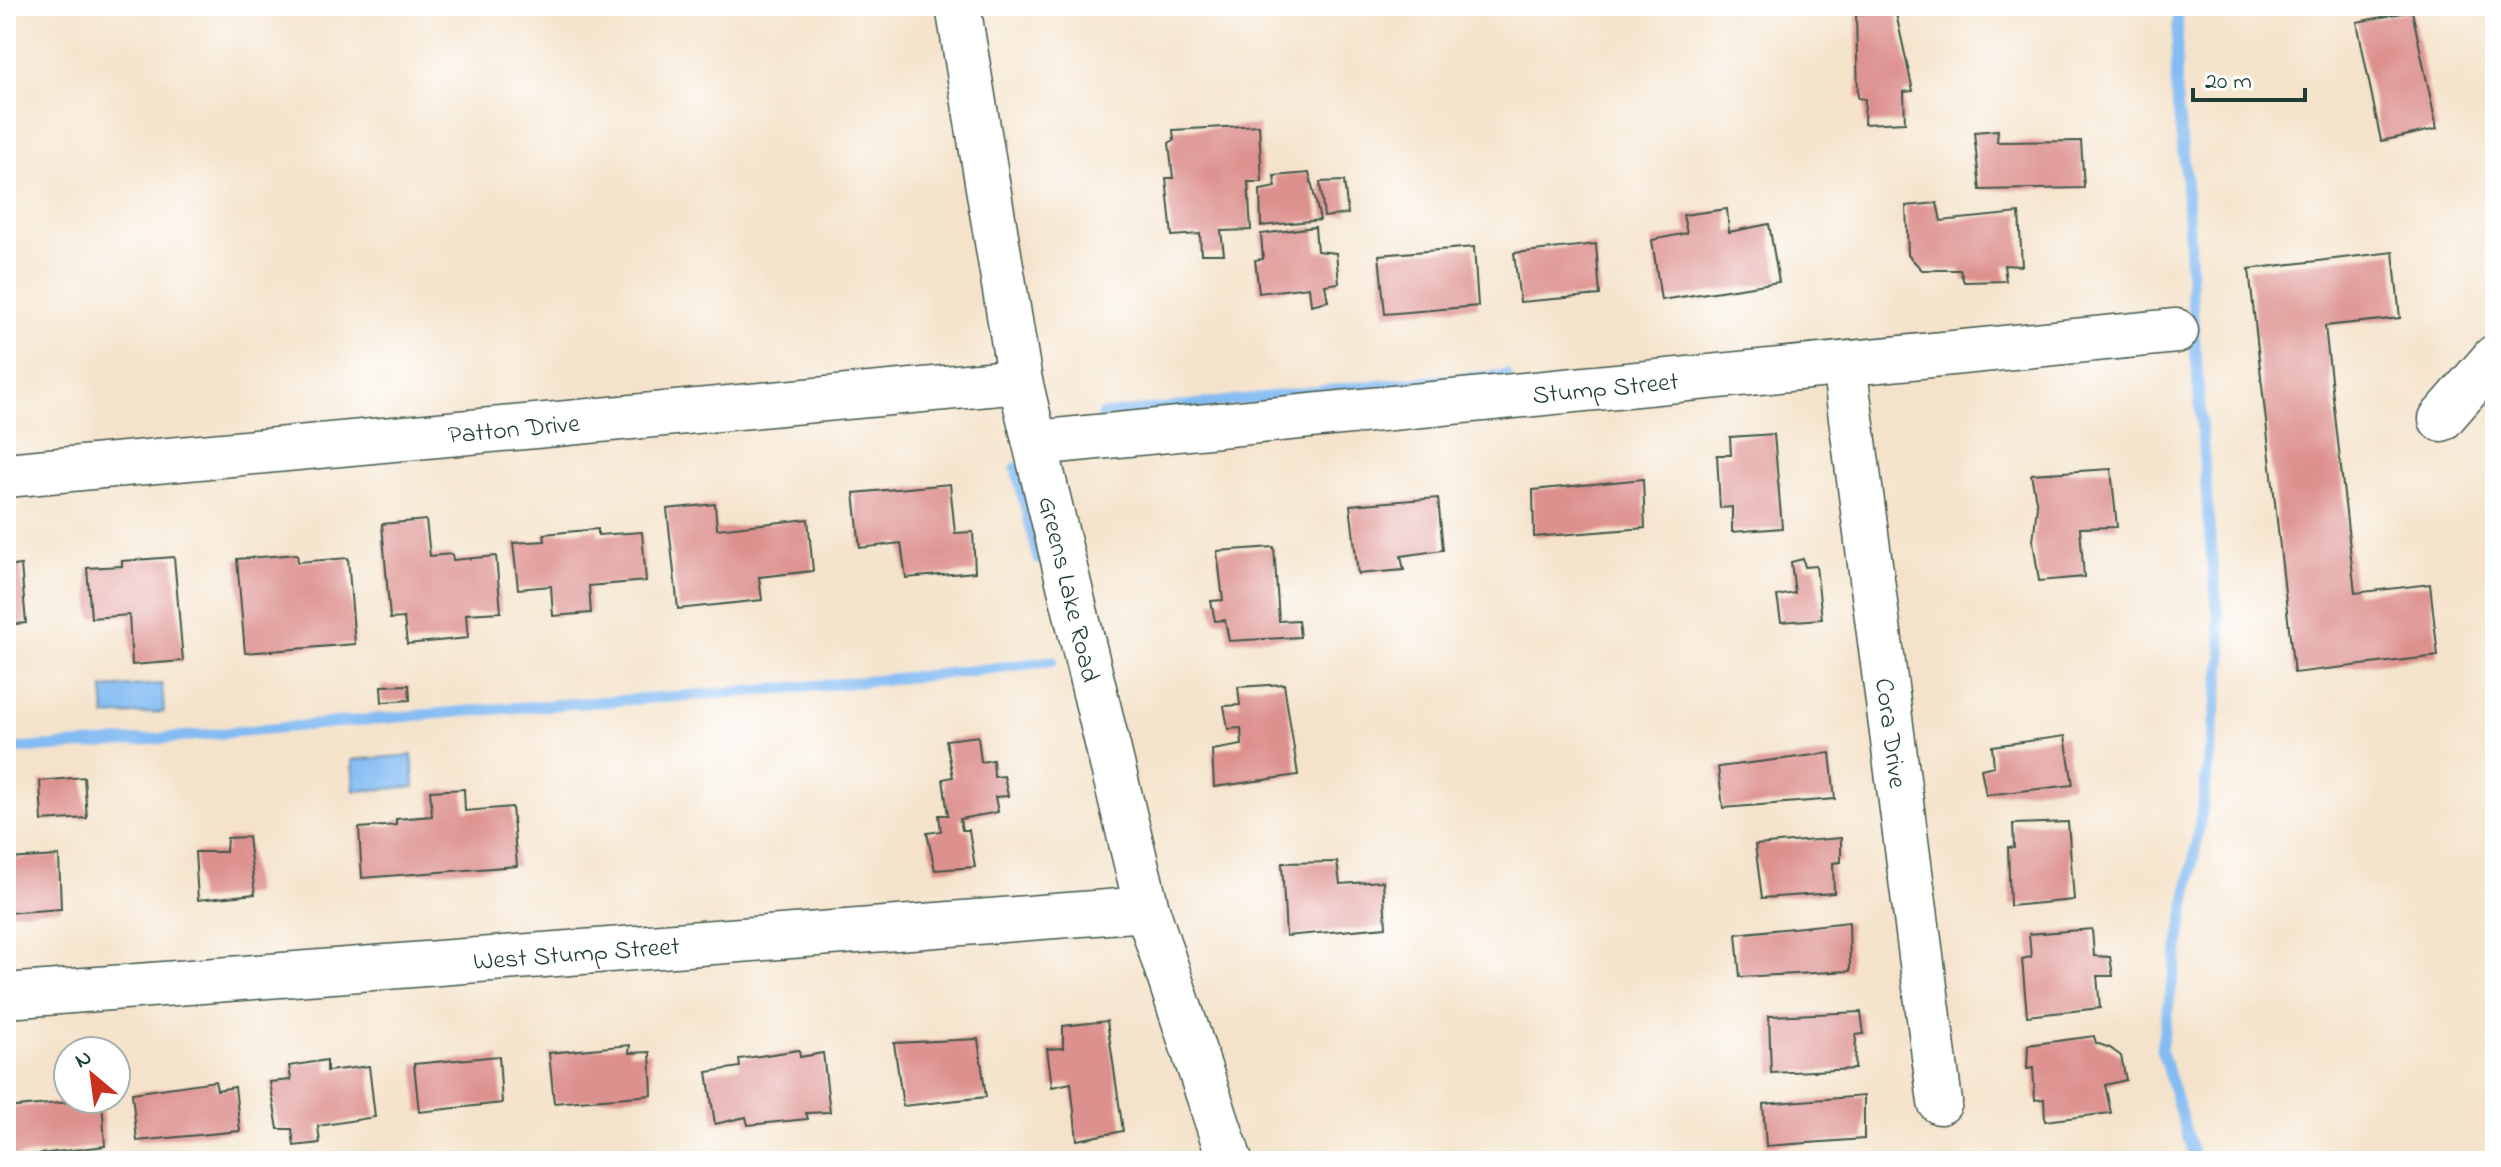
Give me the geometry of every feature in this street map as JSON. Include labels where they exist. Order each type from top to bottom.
[{"type":"street","name":"Greens Lake Road","points":[[958,6],[1020,381],[1147,909],[1230,1161]]},
{"type":"street","name":"Stump Street","points":[[1036,443],[2176,331]]},
{"type":"street","points":[[2441,419],[2495,357]]},
{"type":"street","name":"Cora Drive","points":[[1844,364],[1940,1102]]},
{"type":"street","name":"Patton Drive","points":[[6,475],[1020,381]]},
{"type":"street","name":"West Stump Street","points":[[6,996],[1147,909]]},
{"type":"water","points":[[162,684],[164,712],[105,716],[103,688]]},
{"type":"water","points":[[412,755],[414,787],[354,791],[352,760]]},
{"type":"building","points":[[1895,9],[1913,91],[1904,92],[1905,122],[1864,124],[1865,99],[1858,98],[1856,15]]},
{"type":"building","points":[[2412,11],[2437,129],[2381,141],[2357,22]]},
{"type":"building","points":[[1259,125],[1262,182],[1248,182],[1251,230],[1221,231],[1224,254],[1201,254],[1200,234],[1172,236],[1166,178],[1173,178],[1169,143],[1174,140],[1173,130]]},
{"type":"building","points":[[1998,130],[1997,142],[2081,141],[2084,188],[1980,190],[1974,132]]},
{"type":"building","points":[[1309,173],[1320,220],[1261,226],[1260,190],[1276,187],[1274,176]]},
{"type":"building","points":[[1344,181],[1348,214],[1324,217],[1320,182]]},
{"type":"building","points":[[1937,203],[1941,221],[2019,213],[2022,266],[2004,265],[2006,281],[1964,282],[1960,270],[1922,270],[1908,255],[1906,206]]},
{"type":"building","points":[[1727,209],[1729,232],[1769,224],[1779,282],[1661,300],[1652,240],[1687,233],[1683,215]]},
{"type":"building","points":[[1315,227],[1317,251],[1336,253],[1339,283],[1325,285],[1328,301],[1311,305],[1309,287],[1259,293],[1255,260],[1263,259],[1261,234]]},
{"type":"building","points":[[1596,244],[1600,295],[1520,302],[1514,253]]},
{"type":"building","points":[[1474,247],[1478,306],[1385,314],[1379,255]]},
{"type":"building","points":[[2393,252],[2400,318],[2325,326],[2355,593],[2430,584],[2438,656],[2294,673],[2249,269]]},
{"type":"building","points":[[1774,434],[1782,528],[1732,532],[1732,507],[1720,508],[1717,455],[1731,455],[1730,437]]},
{"type":"building","points":[[2111,469],[2117,527],[2080,528],[2084,577],[2039,581],[2033,541],[2037,506],[2031,474]]},
{"type":"building","points":[[1643,479],[1645,528],[1534,537],[1533,490]]},
{"type":"building","points":[[950,484],[955,533],[973,532],[975,572],[906,578],[901,543],[860,548],[854,493]]},
{"type":"building","points":[[1438,498],[1443,550],[1401,556],[1404,570],[1358,574],[1350,505]]},
{"type":"building","points":[[715,504],[717,529],[808,519],[813,571],[759,577],[762,600],[678,609],[667,509]]},
{"type":"building","points":[[426,520],[430,556],[452,554],[453,560],[496,556],[501,612],[466,614],[468,638],[407,644],[404,618],[390,619],[382,524]]},
{"type":"building","points":[[598,529],[598,535],[642,532],[646,581],[589,586],[591,613],[553,616],[551,586],[518,589],[513,543],[545,541],[544,534]]},
{"type":"building","points":[[1274,547],[1279,621],[1298,620],[1300,637],[1229,641],[1225,620],[1215,621],[1211,601],[1223,600],[1217,551]]},
{"type":"building","points":[[297,554],[298,562],[348,558],[355,644],[245,653],[237,559]]},
{"type":"building","points":[[174,557],[183,661],[132,665],[129,615],[91,618],[87,568],[122,566],[122,561]]},
{"type":"building","points":[[1803,559],[1805,567],[1816,566],[1822,619],[1781,622],[1777,596],[1795,593],[1791,562]]},
{"type":"building","points":[[21,565],[26,623],[6,625],[6,567]]},
{"type":"building","points":[[1284,684],[1298,775],[1214,787],[1212,750],[1242,745],[1241,728],[1228,729],[1224,706],[1240,705],[1238,687]]},
{"type":"building","points":[[409,685],[410,700],[382,702],[381,686]]},
{"type":"building","points":[[978,736],[981,762],[993,760],[994,777],[1004,776],[1008,796],[995,797],[998,812],[960,819],[962,830],[969,830],[975,867],[935,870],[927,833],[941,831],[939,815],[948,815],[943,779],[953,777],[946,740]]},
{"type":"building","points":[[2065,736],[2073,785],[1986,795],[1981,769],[1994,766],[1992,746]]},
{"type":"building","points":[[1830,753],[1835,799],[1723,808],[1718,767]]},
{"type":"building","points":[[84,777],[87,818],[42,821],[40,781]]},
{"type":"building","points":[[464,789],[465,811],[512,807],[517,866],[362,878],[359,828],[396,825],[396,819],[432,816],[430,791]]},
{"type":"building","points":[[2068,822],[2074,900],[2010,906],[2008,847],[2014,848],[2013,824]]},
{"type":"building","points":[[248,837],[255,894],[198,900],[195,852],[226,852],[227,838]]},
{"type":"building","points":[[1841,838],[1841,862],[1833,863],[1834,893],[1762,898],[1755,845]]},
{"type":"building","points":[[59,856],[61,909],[6,913],[6,859]]},
{"type":"building","points":[[1337,862],[1340,884],[1383,881],[1386,927],[1286,936],[1282,863]]},
{"type":"building","points":[[1849,922],[1850,971],[1740,977],[1736,934]]},
{"type":"building","points":[[2092,929],[2094,956],[2110,957],[2113,976],[2097,976],[2100,1008],[2027,1016],[2022,959],[2031,957],[2029,934]]},
{"type":"building","points":[[1861,1012],[1864,1034],[1856,1035],[1855,1069],[1771,1073],[1769,1016]]},
{"type":"building","points":[[1107,1021],[1123,1131],[1077,1140],[1071,1083],[1052,1087],[1047,1049],[1063,1048],[1063,1026]]},
{"type":"building","points":[[2094,1036],[2096,1043],[2121,1056],[2126,1080],[2105,1085],[2111,1113],[2045,1121],[2044,1099],[2035,1100],[2033,1068],[2027,1069],[2028,1045]]},
{"type":"building","points":[[978,1039],[986,1097],[903,1106],[894,1043]]},
{"type":"building","points":[[630,1045],[629,1053],[650,1052],[652,1095],[554,1103],[549,1053]]},
{"type":"building","points":[[799,1050],[800,1057],[823,1053],[830,1112],[806,1113],[808,1119],[748,1125],[746,1117],[715,1124],[707,1072],[740,1067],[739,1059]]},
{"type":"building","points":[[499,1056],[502,1103],[419,1112],[414,1064]]},
{"type":"building","points":[[327,1060],[327,1071],[369,1066],[375,1117],[318,1126],[320,1143],[294,1146],[292,1129],[278,1129],[270,1082],[291,1080],[289,1066]]},
{"type":"building","points":[[215,1081],[217,1090],[235,1087],[240,1131],[137,1141],[132,1093]]},
{"type":"building","points":[[1864,1096],[1864,1139],[1766,1146],[1763,1104]]},
{"type":"building","points":[[52,1104],[52,1115],[103,1115],[105,1146],[6,1158],[6,1108]]},
{"type":"waterway","points":[[2178,6],[2176,93],[2186,176],[2193,318],[2211,551],[2223,657],[2202,810],[2161,1049],[2195,1161]]},
{"type":"waterway","points":[[1102,415],[1368,386],[1507,375]]},
{"type":"waterway","points":[[1016,468],[1038,559]]},
{"type":"waterway","points":[[6,749],[829,685],[1052,661]]}]
